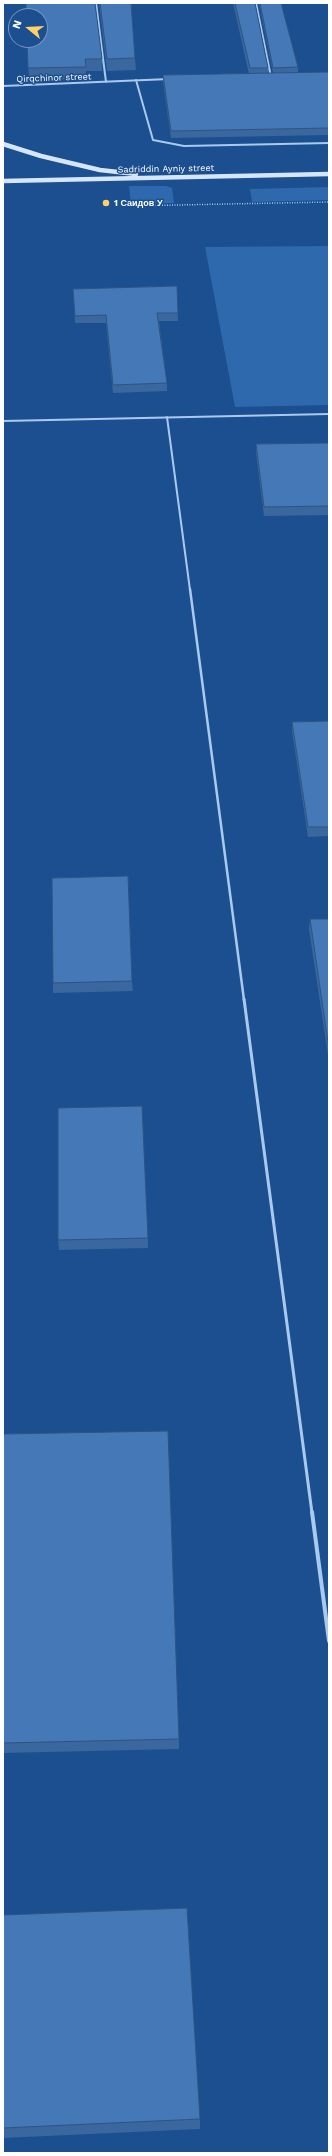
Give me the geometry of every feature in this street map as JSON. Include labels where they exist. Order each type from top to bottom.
[{"type":"street","name":"Qirqchinor street","points":[[96,3],[106,82]]},
{"type":"street","points":[[256,3],[271,77]]},
{"type":"street","points":[[263,77],[278,76]]},
{"type":"street","name":"Qirqchinor street","points":[[3,86],[176,79]]},
{"type":"street","points":[[136,80],[153,140],[184,146],[329,143]]},
{"type":"street","points":[[3,144],[41,156],[100,170],[169,177]]},
{"type":"street","name":"Sadriddin Ayniy street","points":[[3,181],[329,174]]},
{"type":"lane","points":[[3,421],[329,414]]},
{"type":"lane","points":[[167,417],[329,1641]]},
{"type":"path","points":[[126,206],[329,202]]},
{"type":"shaded area","points":[[129,186],[166,186],[172,188],[174,203],[131,204]]},
{"type":"shaded area","points":[[329,187],[329,200],[252,202],[250,189]]},
{"type":"shaded area","points":[[329,246],[329,405],[235,407],[205,247]]},
{"type":"building","points":[[26,3],[95,3],[102,59],[85,59],[86,67],[28,68],[27,48],[48,48],[48,8],[26,8]]},
{"type":"building","points":[[100,3],[131,3],[135,58],[107,59]]},
{"type":"building","points":[[235,3],[255,3],[268,68],[250,68]]},
{"type":"building","points":[[260,3],[281,3],[298,67],[273,68]]},
{"type":"building","points":[[329,72],[329,128],[171,131],[163,75]]},
{"type":"building","points":[[177,286],[178,313],[157,313],[167,383],[113,385],[106,315],[75,316],[73,289]]},
{"type":"building","points":[[329,443],[329,506],[264,507],[256,444]]},
{"type":"building","points":[[329,721],[329,827],[308,827],[292,722]]},
{"type":"building","points":[[128,876],[132,981],[53,983],[52,878]]},
{"type":"building","points":[[310,919],[329,919],[329,1049]]},
{"type":"building","points":[[142,1106],[148,1238],[58,1240],[58,1108]]},
{"type":"building","points":[[168,1431],[179,1739],[3,1743],[3,1434]]},
{"type":"building","points":[[187,1908],[200,2119],[3,2128],[3,1915]]},
{"type":"place","name":"1 Саидов У","points":[[106,203]]}]
